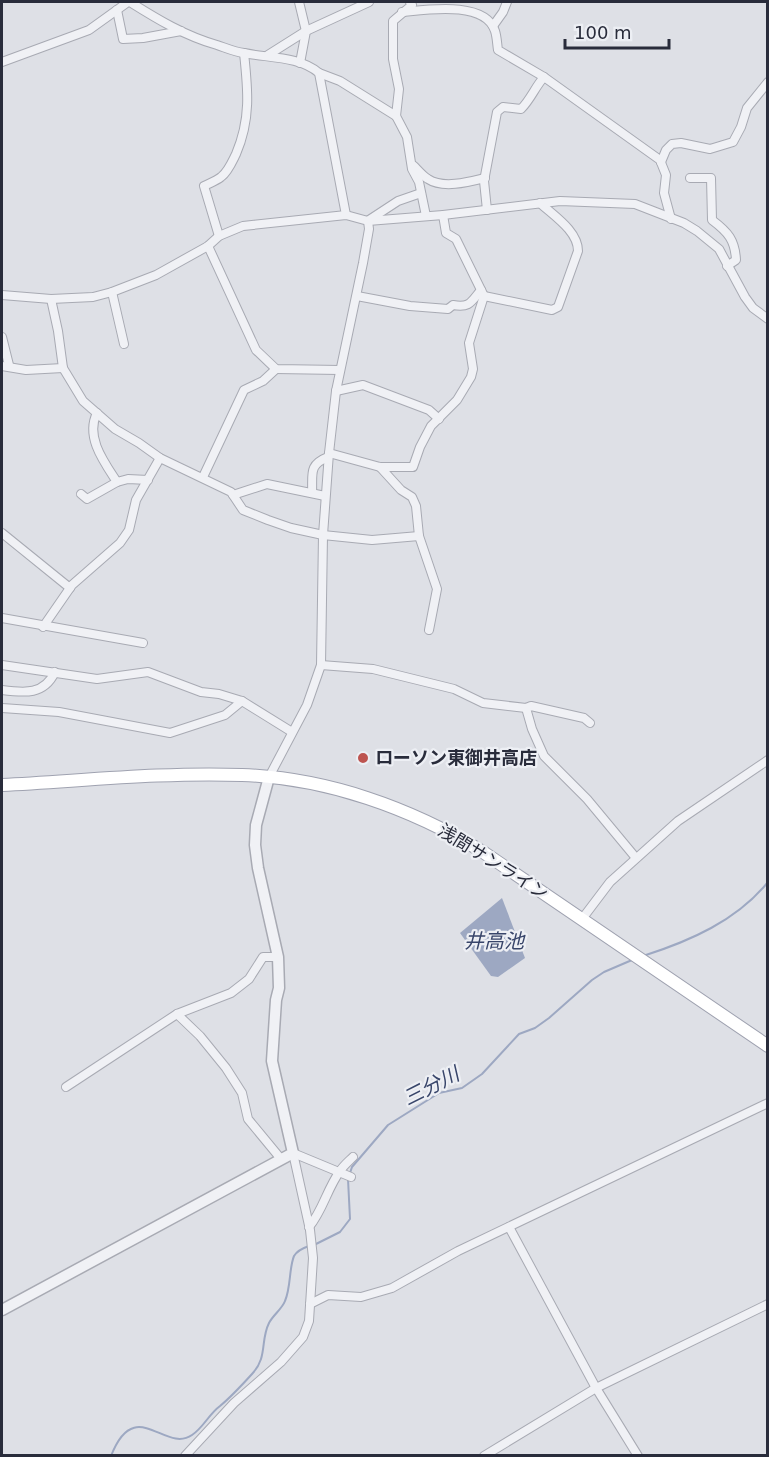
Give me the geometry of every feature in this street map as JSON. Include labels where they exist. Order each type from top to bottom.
[{"type":"main road","name":"浅間サンライン","points":[[2,785],[207,775],[269,777],[361,796],[424,820],[483,852],[768,1046]]},
{"type":"street","points":[[2,62],[89,30],[129,2],[204,41],[244,53],[268,55],[311,66],[319,73],[340,81],[396,116],[407,137],[411,163],[419,182],[426,216]]},
{"type":"street","points":[[299,2],[306,31],[300,63]]},
{"type":"street","points":[[268,55],[306,31],[369,2]]},
{"type":"street","points":[[396,116],[399,89],[393,59],[393,21],[412,5],[410,2]]},
{"type":"street","points":[[493,26],[507,2]]},
{"type":"street","points":[[402,12],[451,8],[481,16],[493,26],[498,50],[544,77],[661,162],[666,176],[664,193],[671,219]]},
{"type":"street","points":[[117,10],[123,39],[181,31]]},
{"type":"street","points":[[219,236],[204,186],[222,177],[231,164],[247,123],[248,97],[244,53]]},
{"type":"street","points":[[319,73],[346,215]]},
{"type":"street","points":[[487,210],[485,178],[497,112],[503,107],[521,109],[530,98],[536,85],[544,77]]},
{"type":"street","points":[[661,162],[666,150],[672,144],[681,142],[710,148],[733,142],[747,108],[768,82]]},
{"type":"street","points":[[411,163],[427,179],[439,184],[469,182],[485,178]]},
{"type":"street","points":[[690,178],[711,178],[712,220],[728,233],[735,247],[736,260],[727,266]]},
{"type":"street","points":[[368,221],[398,201],[421,193]]},
{"type":"street","points":[[2,295],[51,299],[93,297],[112,292],[156,275],[208,246],[219,236],[243,226],[346,215],[368,221],[443,215],[560,201],[635,204],[690,227],[711,240],[719,249],[749,303],[768,320]]},
{"type":"street","points":[[482,293],[552,310],[558,307],[578,246],[572,234],[540,203]]},
{"type":"street","points":[[312,494],[313,467],[316,462],[328,455],[380,467],[413,467],[431,426],[457,400],[471,377],[473,369],[469,343],[482,293],[456,239],[446,232],[443,215]]},
{"type":"street","points":[[185,1455],[234,1403],[296,1346],[303,1337],[309,1321],[313,1258],[309,1227],[272,1061],[276,1000],[279,988],[278,957],[258,868],[255,845],[256,825],[269,777],[307,705],[321,665],[323,535],[328,455],[336,390],[357,296],[369,229],[368,221]]},
{"type":"street","points":[[208,246],[256,350],[276,369],[340,370]]},
{"type":"street","points":[[112,292],[124,344]]},
{"type":"street","points":[[357,296],[410,306],[448,309],[453,305],[463,307],[482,293]]},
{"type":"street","points":[[51,299],[63,368],[83,401],[115,429],[160,458],[203,477],[233,495],[243,510],[291,528],[323,535],[372,540],[418,536]]},
{"type":"street","points":[[2,336],[5,365],[26,370],[63,368]]},
{"type":"street","points":[[203,477],[244,390],[263,381],[276,369]]},
{"type":"street","points":[[336,390],[363,385],[429,410],[439,419]]},
{"type":"street","points":[[97,413],[92,423],[92,431],[105,463],[117,482]]},
{"type":"street","points":[[43,627],[70,588],[120,543],[129,530],[136,500],[160,458]]},
{"type":"street","points":[[380,467],[401,490],[411,497],[416,506],[418,536],[437,590],[429,630]]},
{"type":"street","points":[[81,494],[87,499],[117,482],[128,479],[148,480]]},
{"type":"street","points":[[233,495],[267,484],[325,496]]},
{"type":"street","points":[[2,533],[70,588]]},
{"type":"street","points":[[2,618],[143,643]]},
{"type":"street","points":[[2,665],[97,680],[148,672],[201,692],[219,694],[242,701],[292,732]]},
{"type":"street","points":[[321,665],[373,669],[454,689],[483,703],[526,708],[531,706],[584,718],[590,723]]},
{"type":"street","points":[[2,690],[42,689],[56,672]]},
{"type":"street","points":[[2,708],[58,712],[170,733],[225,715],[242,701]]},
{"type":"street","points":[[526,708],[544,756],[587,798],[636,858]]},
{"type":"street","points":[[582,919],[610,882],[678,821],[768,760]]},
{"type":"street","points":[[66,1087],[177,1014],[231,993],[249,979],[263,957],[278,957]]},
{"type":"street","points":[[177,1014],[200,1036],[226,1068],[242,1093],[248,1119],[281,1160]]},
{"type":"street","points":[[310,1304],[328,1295],[361,1297],[392,1288],[458,1251],[768,1103]]},
{"type":"street","points":[[2,1311],[293,1153]]},
{"type":"street","points":[[293,1153],[351,1177]]},
{"type":"street","points":[[309,1227],[320,1214],[324,1200],[339,1172],[353,1157]]},
{"type":"street","points":[[508,1227],[596,1388],[638,1455]]},
{"type":"street","points":[[484,1455],[596,1388],[768,1304]]},
{"type":"water","name":"井高池","points":[[502,898],[525,958],[498,977],[491,976],[460,933]]},
{"type":"waterway","name":"三分川","points":[[643,956],[678,944],[727,919],[742,908],[768,882]]},
{"type":"waterway","name":"三分川","points":[[314,1245],[340,1232],[350,1219],[348,1179],[352,1167],[388,1125],[439,1093],[462,1088],[482,1074],[519,1034],[535,1028],[549,1018],[604,972],[632,960]]},
{"type":"waterway","name":"三分川","points":[[111,1456],[120,1438],[130,1429],[140,1427],[150,1429],[171,1438],[182,1439],[192,1435],[240,1387],[257,1368],[262,1355],[266,1330],[285,1301],[294,1256],[309,1246]]},
{"type":"place","name":"ローソン東御井高店","points":[[363,758]]}]
